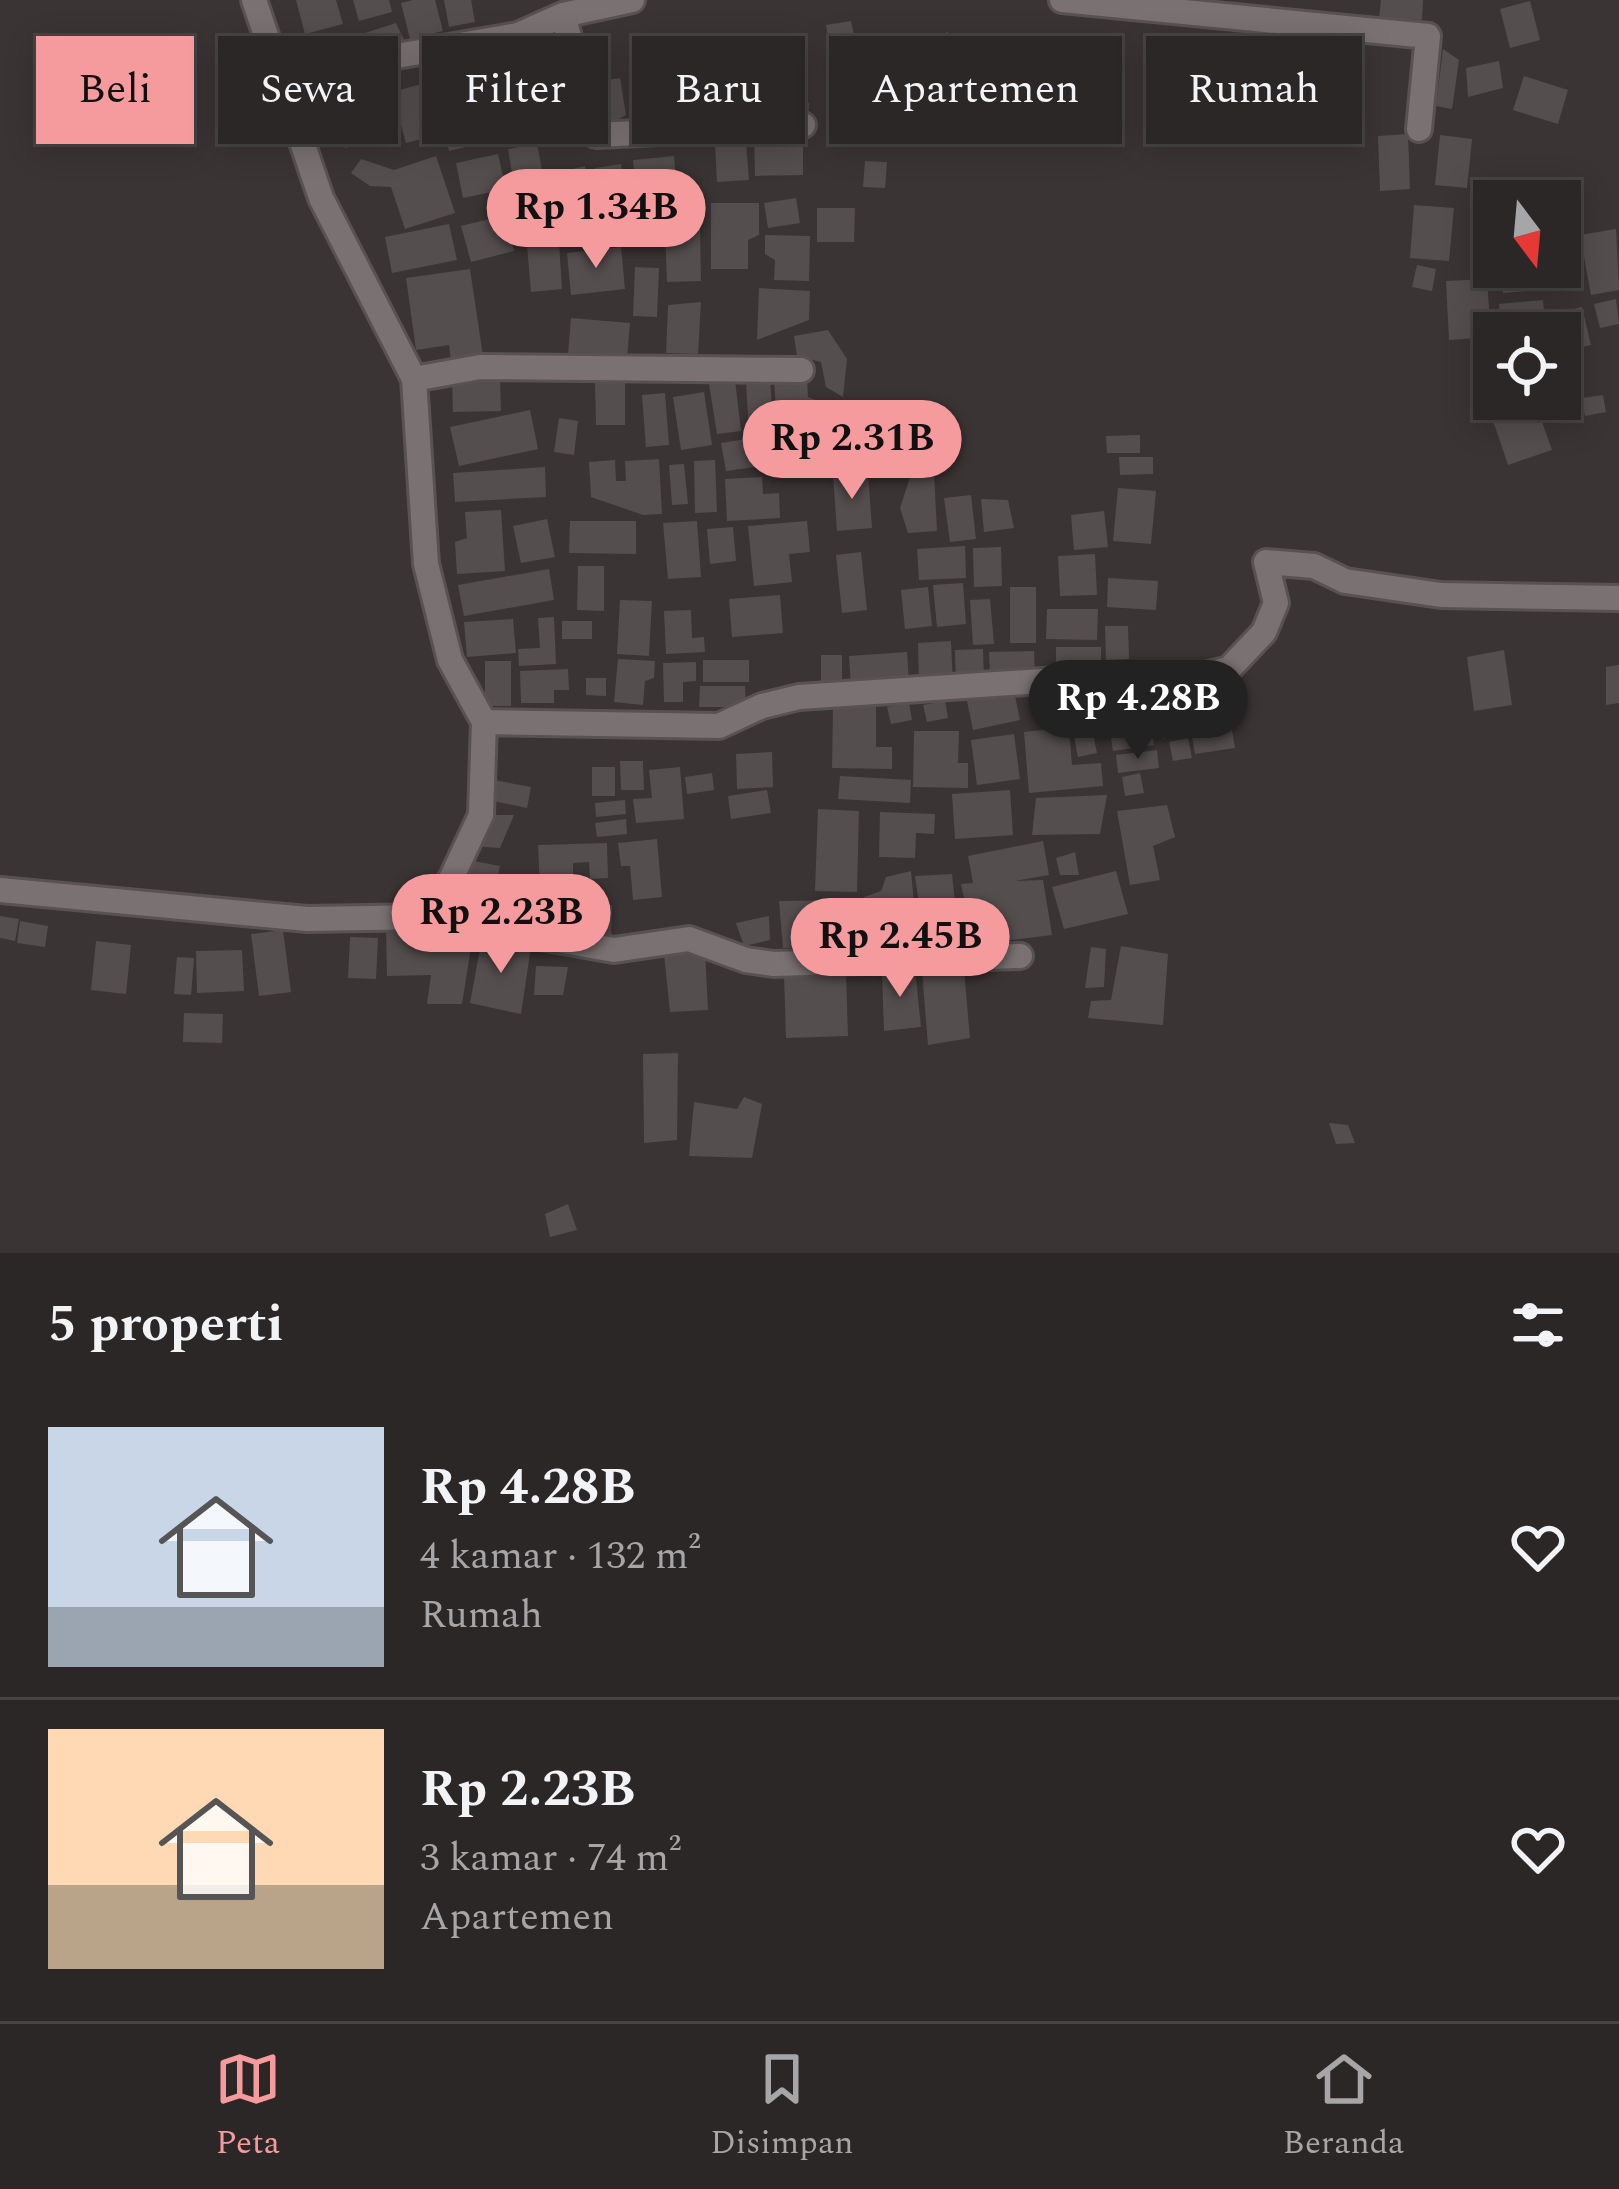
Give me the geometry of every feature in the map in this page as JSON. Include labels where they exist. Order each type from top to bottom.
[{"type":"street","points":[[254,0],[267,36]]},
{"type":"street","points":[[398,55],[518,34],[563,15],[632,0]]},
{"type":"street","points":[[1062,0],[1428,36],[1419,129]]},
{"type":"street","points":[[563,15],[596,135],[632,132]]},
{"type":"street","points":[[303,144],[321,198],[414,379],[426,564],[450,660],[484,722],[481,815],[452,877],[427,916]]},
{"type":"street","points":[[414,379],[480,367],[801,370]]},
{"type":"street","points":[[484,722],[718,726],[762,706],[799,698],[1057,680],[1185,680],[1229,669],[1264,632],[1276,602],[1266,562],[1314,566],[1346,581],[1441,595],[1619,598]]},
{"type":"street","points":[[0,890],[307,919],[427,916],[614,950],[688,939],[746,960],[774,964],[1020,956]]},
{"type":"building","points":[[296,0],[336,0],[343,24],[305,34]]},
{"type":"building","points":[[353,0],[389,0],[392,12],[359,21]]},
{"type":"building","points":[[435,0],[443,31],[410,39],[401,3]]},
{"type":"building","points":[[444,0],[471,0],[475,22],[449,27]]},
{"type":"building","points":[[1381,0],[1423,0],[1422,20],[1379,18]]},
{"type":"building","points":[[1530,1],[1540,40],[1510,48],[1500,9]]},
{"type":"building","points":[[851,21],[854,36],[829,36],[829,43],[826,25]]},
{"type":"building","points":[[396,23],[406,44],[398,45],[398,36],[365,33]]},
{"type":"building","points":[[1443,49],[1459,60],[1452,109],[1436,106]]},
{"type":"building","points":[[1499,61],[1503,88],[1468,97],[1466,68]]},
{"type":"building","points":[[1524,76],[1568,90],[1558,124],[1513,110]]},
{"type":"building","points":[[620,78],[626,115],[608,125],[608,80]]},
{"type":"building","points":[[422,84],[422,139],[406,143],[398,90]]},
{"type":"building","points":[[1408,134],[1410,189],[1380,191],[1378,136]]},
{"type":"building","points":[[1440,135],[1472,139],[1467,188],[1435,185]]},
{"type":"building","points":[[447,144],[478,144],[449,151]]},
{"type":"building","points":[[537,144],[544,180],[514,185],[508,149]]},
{"type":"building","points":[[715,144],[746,144],[749,180],[717,182]]},
{"type":"building","points":[[754,144],[803,146],[803,175],[755,176]]},
{"type":"building","points":[[498,154],[506,189],[463,198],[456,163]]},
{"type":"building","points":[[436,156],[455,213],[405,229],[391,187],[370,186],[351,173],[361,159],[394,170]]},
{"type":"building","points":[[674,156],[679,213],[638,217],[633,160]]},
{"type":"building","points":[[865,161],[887,162],[885,188],[863,187]]},
{"type":"building","points":[[621,164],[630,220],[604,224],[595,168]]},
{"type":"building","points":[[585,166],[595,212],[565,219],[555,173]]},
{"type":"building","points":[[796,198],[800,223],[768,228],[764,203]]},
{"type":"building","points":[[711,203],[759,203],[759,235],[748,240],[748,269],[711,269]]},
{"type":"building","points":[[1414,205],[1454,208],[1449,261],[1410,258]]},
{"type":"building","points":[[817,208],[855,208],[854,242],[817,242]]},
{"type":"building","points":[[505,215],[514,251],[471,262],[461,226]]},
{"type":"building","points":[[449,224],[457,260],[392,273],[385,237]]},
{"type":"building","points":[[665,227],[700,227],[701,281],[667,282]]},
{"type":"building","points":[[1616,229],[1619,290],[1591,295],[1581,235]]},
{"type":"building","points":[[765,235],[810,236],[809,281],[774,280],[775,260],[765,254]]},
{"type":"building","points":[[559,243],[562,289],[531,292],[527,245]]},
{"type":"building","points":[[621,247],[625,289],[571,295],[567,253]]},
{"type":"building","points":[[1417,265],[1436,269],[1432,291],[1412,287]]},
{"type":"building","points":[[635,267],[659,268],[657,317],[633,316]]},
{"type":"building","points":[[470,269],[483,356],[451,361],[449,345],[416,350],[406,278]]},
{"type":"building","points":[[1473,280],[1473,288],[1488,288],[1489,312],[1473,312],[1473,338],[1449,340],[1446,281]]},
{"type":"building","points":[[759,288],[810,291],[809,320],[757,340]]},
{"type":"building","points":[[1503,288],[1526,288],[1526,291],[1503,293]]},
{"type":"building","points":[[1616,299],[1619,324],[1600,328],[1594,304]]},
{"type":"building","points":[[1543,300],[1544,312],[1500,312],[1499,304]]},
{"type":"building","points":[[701,302],[698,354],[666,353],[668,305]]},
{"type":"building","points":[[1582,307],[1591,345],[1581,347],[1581,312],[1561,312]]},
{"type":"building","points":[[571,318],[630,323],[627,358],[568,354]]},
{"type":"building","points":[[828,330],[847,359],[843,397],[826,387],[821,362],[797,356],[794,336]]},
{"type":"building","points":[[500,377],[501,411],[453,412],[452,378]]},
{"type":"building","points":[[807,378],[808,397],[821,402],[822,421],[777,424],[774,380]]},
{"type":"building","points":[[595,379],[625,379],[625,425],[596,425]]},
{"type":"building","points":[[735,380],[741,431],[717,434],[709,384]]},
{"type":"building","points":[[770,381],[774,430],[749,432],[746,383]]},
{"type":"building","points":[[704,392],[712,445],[681,450],[673,397]]},
{"type":"building","points":[[665,393],[669,445],[646,447],[642,395]]},
{"type":"building","points":[[1603,395],[1606,412],[1585,416],[1582,398]]},
{"type":"building","points":[[530,410],[538,449],[459,466],[450,427]]},
{"type":"building","points":[[559,418],[578,421],[574,455],[554,452]]},
{"type":"building","points":[[1493,420],[1541,420],[1552,450],[1508,465]]},
{"type":"building","points":[[832,429],[832,449],[808,458],[809,468],[782,468],[781,430]]},
{"type":"building","points":[[1140,435],[1140,453],[1107,453],[1106,436]]},
{"type":"building","points":[[765,436],[769,465],[726,471],[721,443]]},
{"type":"building","points":[[1119,457],[1153,457],[1153,474],[1120,475]]},
{"type":"building","points":[[659,459],[662,514],[643,515],[591,497],[589,462],[615,460],[616,481],[626,481],[625,461]]},
{"type":"building","points":[[715,460],[717,512],[695,513],[694,461]]},
{"type":"building","points":[[684,464],[688,504],[672,505],[669,465]]},
{"type":"building","points":[[545,467],[546,497],[455,502],[453,473]]},
{"type":"building","points":[[868,473],[872,528],[837,531],[833,475]]},
{"type":"building","points":[[934,473],[937,531],[908,533],[900,508],[911,474]]},
{"type":"building","points":[[762,477],[763,494],[779,493],[780,518],[727,521],[725,479]]},
{"type":"building","points":[[1118,488],[1156,491],[1151,544],[1113,541]]},
{"type":"building","points":[[971,495],[976,539],[950,542],[944,498]]},
{"type":"building","points":[[981,499],[1008,500],[1014,528],[984,532]]},
{"type":"building","points":[[501,510],[505,571],[457,574],[455,542],[467,538],[465,512]]},
{"type":"building","points":[[1104,511],[1108,547],[1074,550],[1071,515]]},
{"type":"building","points":[[547,519],[555,557],[521,563],[513,526]]},
{"type":"building","points":[[570,521],[636,521],[636,554],[569,553]]},
{"type":"building","points":[[697,521],[701,577],[668,579],[663,523]]},
{"type":"building","points":[[807,521],[810,552],[789,554],[792,582],[754,586],[748,526]]},
{"type":"building","points":[[733,527],[736,561],[710,564],[707,529]]},
{"type":"building","points":[[965,546],[966,578],[919,580],[917,549]]},
{"type":"building","points":[[1001,547],[1002,586],[974,587],[973,548]]},
{"type":"building","points":[[861,552],[867,610],[842,613],[836,555]]},
{"type":"building","points":[[1095,554],[1097,595],[1060,596],[1058,556]]},
{"type":"building","points":[[578,566],[604,566],[604,611],[577,610]]},
{"type":"building","points":[[549,569],[554,600],[464,616],[458,585]]},
{"type":"building","points":[[1108,578],[1158,581],[1156,610],[1107,607]]},
{"type":"building","points":[[963,583],[966,624],[937,627],[933,585]]},
{"type":"building","points":[[928,587],[932,626],[905,629],[901,590]]},
{"type":"building","points":[[1010,587],[1036,587],[1036,643],[1010,643]]},
{"type":"building","points":[[780,595],[783,633],[732,637],[729,599]]},
{"type":"building","points":[[990,599],[994,644],[973,645],[970,600]]},
{"type":"building","points":[[620,600],[652,601],[649,656],[617,654]]},
{"type":"building","points":[[1047,609],[1098,609],[1097,640],[1046,639]]},
{"type":"building","points":[[691,610],[692,638],[704,637],[705,652],[666,654],[664,611]]},
{"type":"building","points":[[554,617],[556,664],[519,666],[518,649],[540,648],[538,618]]},
{"type":"building","points":[[513,619],[516,653],[467,657],[464,622]]},
{"type":"building","points":[[562,621],[592,621],[592,639],[562,639]]},
{"type":"building","points":[[1105,626],[1128,626],[1129,659],[1106,660]]},
{"type":"building","points":[[951,641],[953,686],[919,687],[918,643]]},
{"type":"building","points":[[1056,647],[1101,647],[1101,667],[1056,668]]},
{"type":"building","points":[[983,649],[984,682],[956,683],[955,650]]},
{"type":"building","points":[[1504,650],[1512,705],[1474,711],[1467,657]]},
{"type":"building","points":[[1034,651],[1035,672],[990,673],[989,652]]},
{"type":"building","points":[[907,652],[909,682],[851,686],[849,656]]},
{"type":"building","points":[[821,655],[842,655],[842,686],[821,686]]},
{"type":"building","points":[[618,659],[655,661],[654,678],[645,681],[643,705],[614,702]]},
{"type":"building","points":[[703,660],[749,660],[749,682],[703,682]]},
{"type":"building","points":[[485,661],[511,661],[511,706],[485,706]]},
{"type":"building","points":[[696,662],[696,681],[683,682],[683,702],[664,702],[663,663]]},
{"type":"building","points":[[1619,665],[1619,703],[1606,705],[1606,667]]},
{"type":"building","points":[[568,669],[569,690],[554,690],[554,703],[521,703],[520,671]]},
{"type":"building","points":[[586,678],[606,678],[606,696],[586,695]]},
{"type":"building","points":[[1224,683],[1235,748],[1195,754],[1184,690]]},
{"type":"building","points":[[700,686],[745,686],[746,707],[699,707]]},
{"type":"building","points":[[1014,691],[1020,720],[973,730],[967,701]]},
{"type":"building","points":[[1088,700],[1090,715],[1066,717],[1064,702]]},
{"type":"building","points":[[1178,700],[1185,733],[1163,739],[1157,705]]},
{"type":"building","points":[[945,701],[948,718],[927,722],[923,705]]},
{"type":"building","points":[[909,703],[912,720],[891,724],[887,707]]},
{"type":"building","points":[[833,705],[876,705],[876,747],[892,747],[892,769],[832,768]]},
{"type":"building","points":[[1148,705],[1154,745],[1113,751],[1107,712]]},
{"type":"building","points":[[1069,727],[1072,765],[1101,763],[1103,786],[1029,793],[1024,732]]},
{"type":"building","points":[[914,731],[959,731],[958,763],[968,763],[968,788],[913,787]]},
{"type":"building","points":[[1093,733],[1097,753],[1078,757],[1074,737]]},
{"type":"building","points":[[1014,734],[1020,779],[977,785],[971,740]]},
{"type":"building","points":[[1188,738],[1192,758],[1173,761],[1169,742]]},
{"type":"building","points":[[1157,750],[1159,768],[1118,773],[1116,755]]},
{"type":"building","points":[[772,752],[773,787],[737,789],[736,754]]},
{"type":"building","points":[[620,761],[643,761],[644,790],[621,790]]},
{"type":"building","points":[[592,767],[615,767],[615,796],[592,796]]},
{"type":"building","points":[[680,767],[684,819],[636,823],[633,799],[652,798],[649,770]]},
{"type":"building","points":[[712,773],[714,790],[687,794],[685,777]]},
{"type":"building","points":[[1140,773],[1144,793],[1125,796],[1122,777]]},
{"type":"building","points":[[840,776],[911,780],[910,803],[838,799]]},
{"type":"building","points":[[494,780],[531,787],[527,808],[489,800]]},
{"type":"building","points":[[767,790],[771,813],[731,819],[728,796]]},
{"type":"building","points":[[1010,790],[1013,835],[955,839],[952,794]]},
{"type":"building","points":[[1107,795],[1100,834],[1032,835],[1036,798]]},
{"type":"building","points":[[625,800],[626,814],[596,817],[595,803]]},
{"type":"building","points":[[1167,805],[1175,837],[1153,846],[1160,880],[1130,885],[1117,811]]},
{"type":"building","points":[[818,809],[859,811],[857,892],[815,891]]},
{"type":"building","points":[[880,812],[935,814],[934,834],[916,833],[915,858],[879,857]]},
{"type":"building","points":[[485,815],[514,815],[500,848],[472,846]]},
{"type":"building","points":[[626,819],[627,834],[597,837],[595,823]]},
{"type":"building","points":[[657,839],[662,897],[633,900],[630,866],[621,866],[618,843]]},
{"type":"building","points":[[1043,841],[1049,875],[1015,881],[1043,880],[1052,935],[974,945],[961,884],[973,883],[968,856]]},
{"type":"building","points":[[607,843],[608,878],[590,879],[589,862],[573,863],[573,886],[540,887],[538,845]]},
{"type":"building","points":[[1075,852],[1079,875],[1060,875],[1056,858]]},
{"type":"building","points":[[463,859],[500,866],[496,886],[459,879]]},
{"type":"building","points":[[911,871],[916,925],[907,924],[904,941],[864,945],[864,897],[881,891],[886,877]]},
{"type":"building","points":[[1116,871],[1128,914],[1064,929],[1052,887]]},
{"type":"building","points":[[952,874],[959,939],[924,938],[915,876]]},
{"type":"building","points":[[453,889],[489,895],[485,915],[448,908]]},
{"type":"building","points":[[849,900],[848,947],[783,948],[779,901]]},
{"type":"building","points":[[579,905],[612,905],[611,939],[579,939]]},
{"type":"building","points":[[0,916],[19,919],[15,941],[0,938]]},
{"type":"building","points":[[769,916],[770,940],[744,946],[736,923]]},
{"type":"building","points":[[20,921],[48,926],[45,947],[17,943]]},
{"type":"building","points":[[386,928],[473,935],[462,1004],[427,1004],[431,975],[387,976]]},
{"type":"building","points":[[283,930],[291,992],[259,996],[251,934]]},
{"type":"building","points":[[350,937],[378,938],[376,979],[348,978]]},
{"type":"building","points":[[482,938],[531,947],[521,1014],[470,1003]]},
{"type":"building","points":[[96,941],[131,945],[126,994],[91,990]]},
{"type":"building","points":[[1121,946],[1168,954],[1163,1025],[1088,1018],[1091,1001],[1111,1000]]},
{"type":"building","points":[[1091,947],[1106,949],[1104,987],[1085,988]]},
{"type":"building","points":[[242,950],[244,991],[197,993],[196,951]]},
{"type":"building","points":[[705,950],[708,1010],[670,1012],[664,954]]},
{"type":"building","points":[[177,957],[194,958],[191,995],[174,994]]},
{"type":"building","points":[[536,966],[568,967],[563,995],[534,995]]},
{"type":"building","points":[[915,969],[921,1027],[884,1031],[882,971]]},
{"type":"building","points":[[964,970],[970,1038],[928,1045],[922,971]]},
{"type":"building","points":[[846,973],[848,1036],[786,1038],[784,975]]},
{"type":"building","points":[[184,1013],[223,1014],[222,1043],[183,1042]]},
{"type":"building","points":[[678,1053],[677,1140],[644,1143],[643,1054]]},
{"type":"building","points":[[744,1097],[762,1104],[752,1158],[689,1156],[694,1102],[737,1109]]},
{"type":"building","points":[[1329,1123],[1348,1125],[1355,1143],[1336,1144]]},
{"type":"building","points":[[568,1204],[577,1230],[550,1237],[545,1214]]}]
